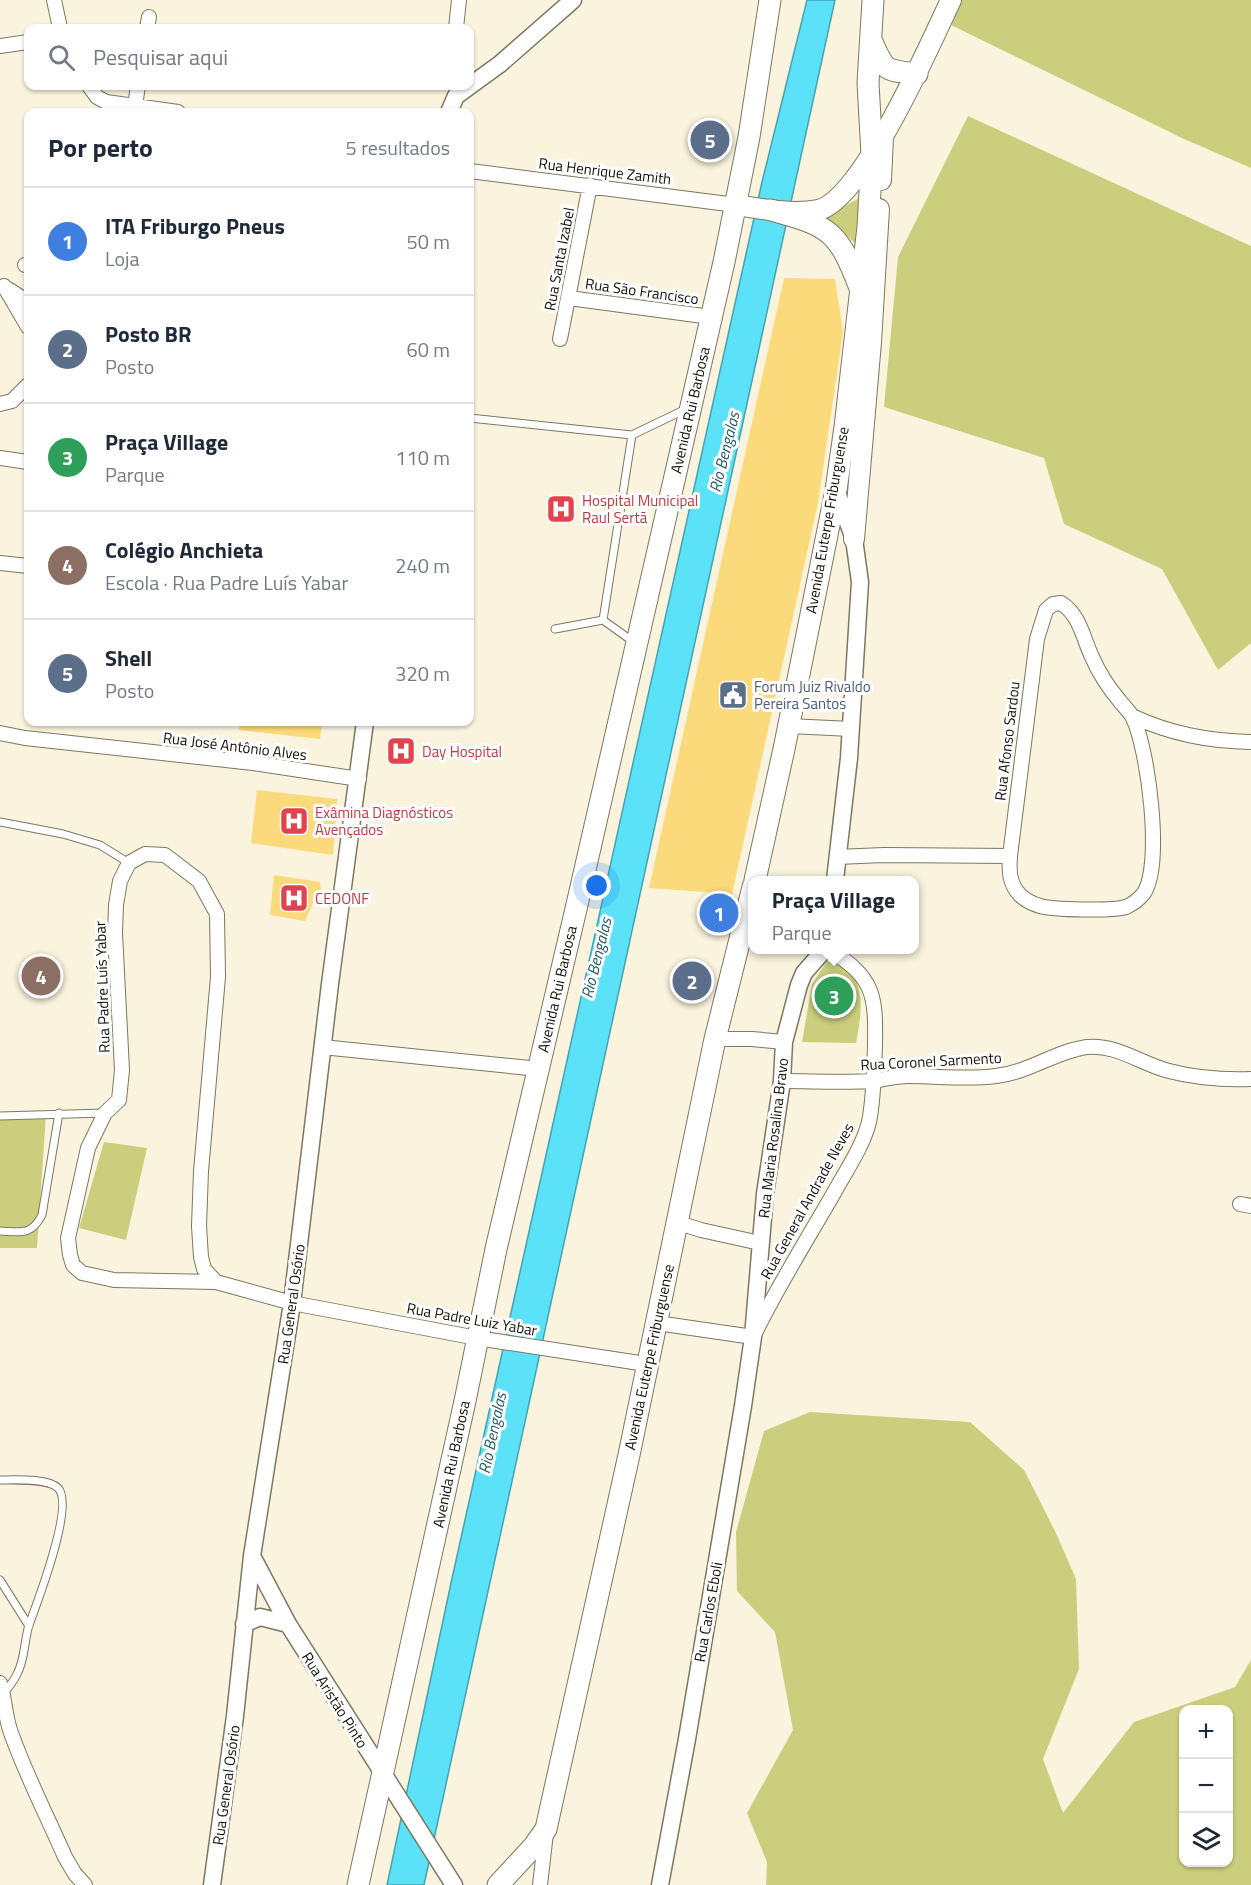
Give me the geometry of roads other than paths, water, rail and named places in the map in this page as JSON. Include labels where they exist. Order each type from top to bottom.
[{"type":"main road","name":"Avenida Euterpe Friburguense","points":[[755,876],[789,726],[836,490],[868,226],[872,155],[868,83],[873,0]]},
{"type":"main road","points":[[771,210],[820,210],[846,192],[884,138],[951,0]]},
{"type":"main road","name":"Avenida Rui Barbosa","points":[[358,1885],[496,1249],[736,205],[749,137],[765,3]]},
{"type":"main road","points":[[871,39],[882,65],[891,71],[916,74]]},
{"type":"main road","points":[[854,540],[871,342],[884,138]]},
{"type":"main road","points":[[736,205],[771,210],[809,220],[822,228],[848,255],[861,291]]},
{"type":"main road","name":"Avenida Euterpe Friburguense","points":[[498,1885],[534,1846],[546,1829],[624,1477],[646,1364],[657,1323],[675,1222],[715,1039],[748,906]]},
{"type":"street","points":[[54,0],[59,24]]},
{"type":"street","points":[[456,24],[459,0]]},
{"type":"street","points":[[474,80],[500,64],[573,0]]},
{"type":"street","points":[[0,46],[24,43]]},
{"type":"street","points":[[92,90],[97,97],[106,102],[129,108]]},
{"type":"street","points":[[135,108],[138,90]]},
{"type":"street","points":[[450,108],[456,91]]},
{"type":"street","name":"Rua Henrique Zamith","points":[[474,171],[736,205]]},
{"type":"street","name":"Rua Santa Izabel","points":[[560,339],[590,185]]},
{"type":"street","points":[[2,284],[24,299]]},
{"type":"street","points":[[2,284],[24,320]]},
{"type":"street","name":"Rua São Francisco","points":[[569,297],[711,317]]},
{"type":"street","points":[[0,404],[12,401],[24,389]]},
{"type":"street","points":[[0,458],[24,461]]},
{"type":"street","points":[[835,876],[844,812],[851,729],[860,582],[854,540],[836,490]]},
{"type":"street","points":[[0,563],[24,566]]},
{"type":"street","name":"Rua Afonso Sardou","points":[[1010,856],[1037,639],[1046,610],[1053,604],[1061,603],[1074,615],[1104,679],[1132,716]]},
{"type":"street","points":[[837,857],[1010,856],[1014,887],[1020,895],[1040,906],[1069,909],[1125,907],[1135,902],[1143,893],[1150,871],[1151,811],[1146,768],[1132,716]]},
{"type":"street","points":[[1132,716],[1154,726],[1188,736],[1222,741],[1251,741]]},
{"type":"street","name":"Rua General Osório","points":[[212,1885],[235,1716],[252,1556],[292,1303],[322,1047],[365,726]]},
{"type":"street","points":[[789,726],[851,729]]},
{"type":"street","name":"Rua José Antônio Alves","points":[[0,732],[25,738],[253,764],[359,779]]},
{"type":"street","points":[[129,863],[145,854],[165,855],[199,881],[217,914],[218,977],[202,1161],[199,1226],[204,1269],[216,1282]]},
{"type":"street","name":"Rua Padre Luís Yabar","points":[[129,863],[120,881],[115,924],[122,1070],[119,1100],[105,1113],[88,1148],[68,1238],[73,1265],[88,1276],[114,1280],[216,1282],[292,1303]]},
{"type":"street","name":"Rua Maria Rosalina Bravo","points":[[753,1337],[765,1194],[782,1081],[784,1042],[799,985],[804,973],[821,954]]},
{"type":"street","name":"Rua General Andrade Neves","points":[[753,1337],[771,1299],[856,1153],[869,1123],[876,1014],[871,991],[860,973],[835,954]]},
{"type":"street","points":[[715,1039],[784,1042]]},
{"type":"street","points":[[322,1047],[539,1069]]},
{"type":"street","name":"Rua Coronel Sarmento","points":[[782,1081],[873,1081],[908,1076],[958,1078],[996,1076],[1016,1072],[1040,1064],[1064,1052],[1087,1047],[1106,1047],[1167,1071],[1201,1077],[1251,1079]]},
{"type":"street","points":[[675,1222],[760,1243]]},
{"type":"street","name":"Rua Padre Luiz Yabar","points":[[292,1303],[477,1338],[646,1364]]},
{"type":"street","points":[[657,1323],[753,1337]]},
{"type":"street","name":"Rua Carlos Eboli","points":[[660,1885],[733,1471],[753,1337]]},
{"type":"street","name":"Rua Aristão Pinto","points":[[252,1556],[288,1624],[451,1880]]},
{"type":"street","points":[[244,1624],[260,1617],[288,1624]]},
{"type":"street","points":[[2,1688],[10,1730],[18,1750],[66,1857],[75,1874],[85,1885]]},
{"type":"street","name":"Avenida Euterpe Friburguense","points":[[540,1885],[546,1829]]},
{"type":"lane","points":[[474,418],[632,435],[691,407]]},
{"type":"lane","points":[[603,620],[632,435]]},
{"type":"lane","points":[[555,629],[603,620],[636,644]]},
{"type":"lane","points":[[0,822],[63,834],[100,845],[129,863]]},
{"type":"lane","points":[[0,1232],[28,1232],[37,1224],[42,1215],[59,1113]]},
{"type":"lane","points":[[0,1116],[105,1113]]},
{"type":"lane","points":[[0,1480],[38,1481],[52,1484],[58,1488],[63,1501],[55,1545],[29,1626],[18,1673],[2,1688]]},
{"type":"lane","points":[[0,1580],[29,1626]]},
{"type":"water","name":"Rio Bengalas","points":[[807,0],[835,0],[424,1885],[387,1885],[451,1583],[762,182]]},
{"type":"place","name":"Shell","points":[[710,140]]},
{"type":"place","name":"Hospital Municipal Raul Sertã","points":[[561,509]]},
{"type":"place","name":"Forum Juiz Rivaldo Pereira Santos","points":[[733,695]]},
{"type":"place","name":"Day Hospital","points":[[401,751]]},
{"type":"place","name":"Exâmina Diagnósticos Avençados","points":[[294,821]]},
{"type":"place","name":"CEDONF","points":[[294,898]]},
{"type":"place","name":"ITA Friburgo Pneus","points":[[719,913]]},
{"type":"place","name":"Colégio Anchieta","points":[[41,976]]},
{"type":"place","name":"Posto BR","points":[[692,981]]},
{"type":"place","name":"Praça Village","points":[[834,996]]}]
